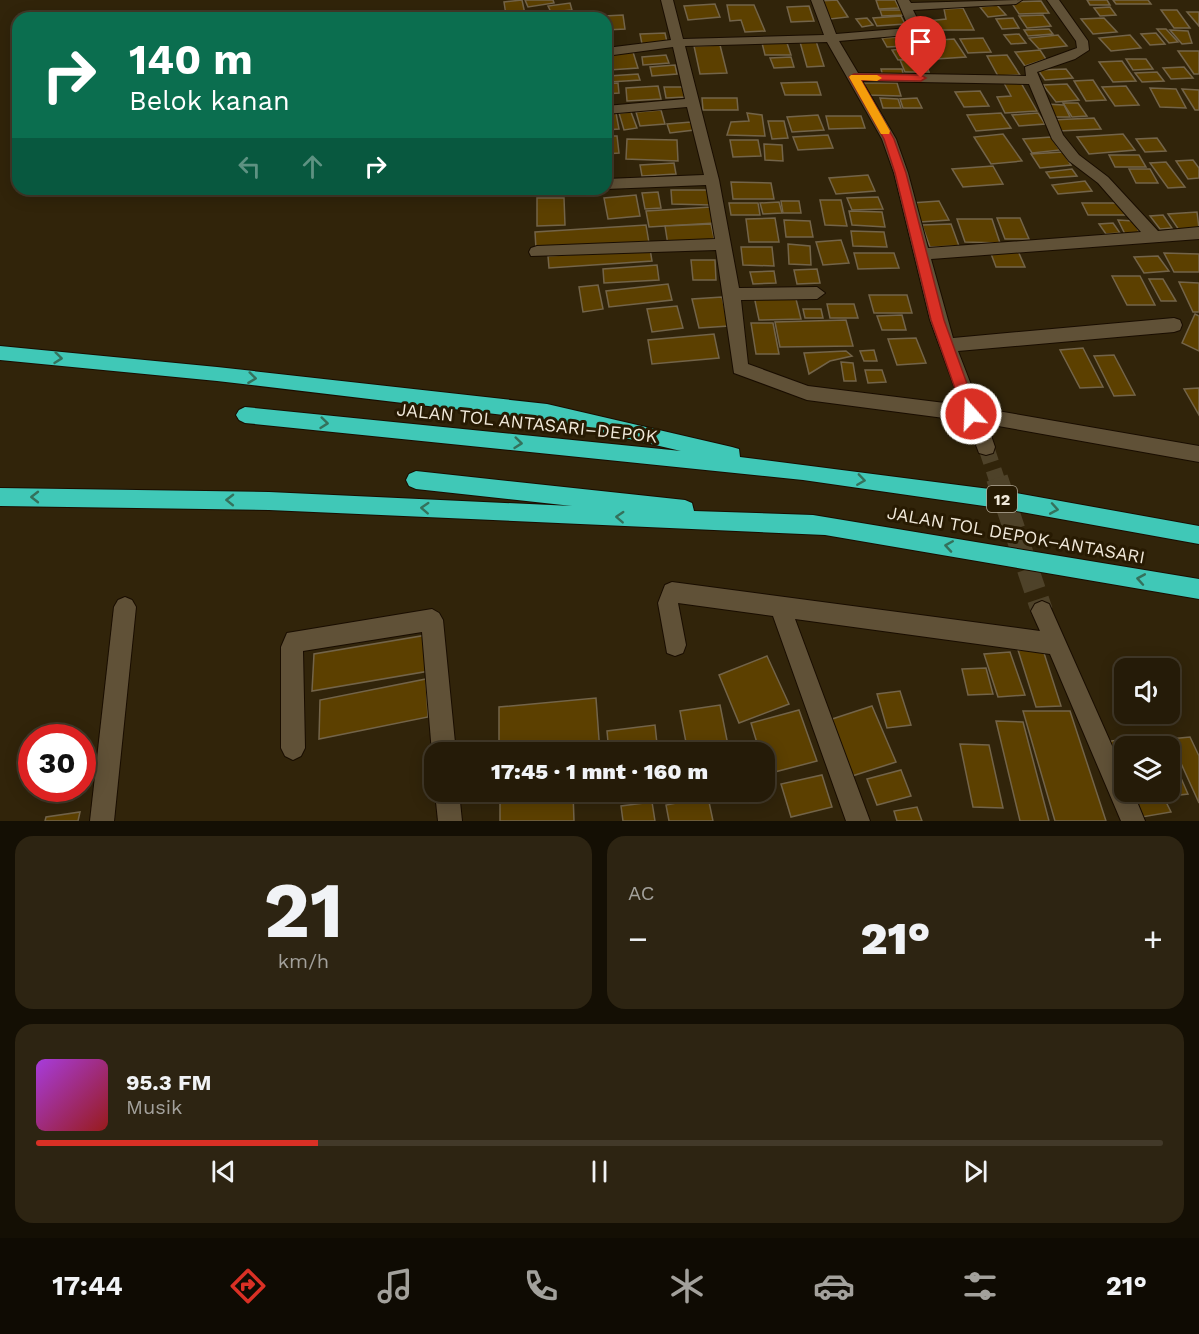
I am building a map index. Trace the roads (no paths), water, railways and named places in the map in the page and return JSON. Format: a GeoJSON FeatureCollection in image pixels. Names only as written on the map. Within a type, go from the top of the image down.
{"type":"FeatureCollection","features":[{"type":"Feature","properties":{"kind":"highway"},"geometry":{"type":"LineString","coordinates":[[0,353],[217,374],[547,412],[803,472]]}},
{"type":"Feature","properties":{"kind":"highway","name":"JALAN TOL ANTASARI–DEPOK"},"geometry":{"type":"LineString","coordinates":[[245,415],[803,472]]}},
{"type":"Feature","properties":{"kind":"highway","name":"JALAN TOL DEPOK–ANTASARI"},"geometry":{"type":"LineString","coordinates":[[803,472],[1005,500],[1199,535]]}},
{"type":"Feature","properties":{"kind":"highway"},"geometry":{"type":"LineString","coordinates":[[416,480],[615,500],[825,526]]}},
{"type":"Feature","properties":{"kind":"highway"},"geometry":{"type":"LineString","coordinates":[[0,497],[269,501],[825,526]]}},
{"type":"Feature","properties":{"kind":"highway","name":"JALAN TOL DEPOK–ANTASARI"},"geometry":{"type":"LineString","coordinates":[[825,526],[1199,589]]}},
{"type":"Feature","properties":{"kind":"street"},"geometry":{"type":"LineString","coordinates":[[668,0],[712,180],[732,294],[741,368],[807,393],[971,414],[1199,454]]}},
{"type":"Feature","properties":{"kind":"street"},"geometry":{"type":"LineString","coordinates":[[817,0],[831,38],[889,139],[946,345],[971,414],[986,447]]}},
{"type":"Feature","properties":{"kind":"street"},"geometry":{"type":"LineString","coordinates":[[612,51],[678,42],[831,38],[914,31],[915,26],[904,3],[1016,0]]}},
{"type":"Feature","properties":{"kind":"street"},"geometry":{"type":"LineString","coordinates":[[1053,0],[1082,41],[1083,50],[1070,58],[1045,62],[1030,70],[1057,136],[1074,158],[1103,180],[1153,235]]}},
{"type":"Feature","properties":{"kind":"street"},"geometry":{"type":"LineString","coordinates":[[854,77],[1034,80]]}},
{"type":"Feature","properties":{"kind":"street"},"geometry":{"type":"LineString","coordinates":[[612,109],[693,102]]}},
{"type":"Feature","properties":{"kind":"street"},"geometry":{"type":"LineString","coordinates":[[612,184],[712,180]]}},
{"type":"Feature","properties":{"kind":"street"},"geometry":{"type":"LineString","coordinates":[[922,254],[1199,233]]}},
{"type":"Feature","properties":{"kind":"street"},"geometry":{"type":"LineString","coordinates":[[537,252],[722,244]]}},
{"type":"Feature","properties":{"kind":"street"},"geometry":{"type":"LineString","coordinates":[[732,294],[818,293]]}},
{"type":"Feature","properties":{"kind":"street"},"geometry":{"type":"LineString","coordinates":[[946,345],[1174,325]]}},
{"type":"Feature","properties":{"kind":"street"},"geometry":{"type":"LineString","coordinates":[[675,645],[668,603],[672,592],[1054,644]]}},
{"type":"Feature","properties":{"kind":"street"},"geometry":{"type":"LineString","coordinates":[[102,821],[125,607]]}},
{"type":"Feature","properties":{"kind":"street"},"geometry":{"type":"LineString","coordinates":[[780,607],[858,821]]}},
{"type":"Feature","properties":{"kind":"street"},"geometry":{"type":"LineString","coordinates":[[1042,611],[1054,644],[1133,821]]}},
{"type":"Feature","properties":{"kind":"street"},"geometry":{"type":"LineString","coordinates":[[293,748],[292,647],[295,641],[432,620],[443,742]]}},
{"type":"Feature","properties":{"kind":"street"},"geometry":{"type":"LineString","coordinates":[[448,802],[450,821]]}},
{"type":"Feature","properties":{"kind":"tunnel"},"geometry":{"type":"LineString","coordinates":[[986,447],[997,480]]}},
{"type":"Feature","properties":{"kind":"tunnel"},"geometry":{"type":"LineString","coordinates":[[997,478],[1042,611]]}}]}
